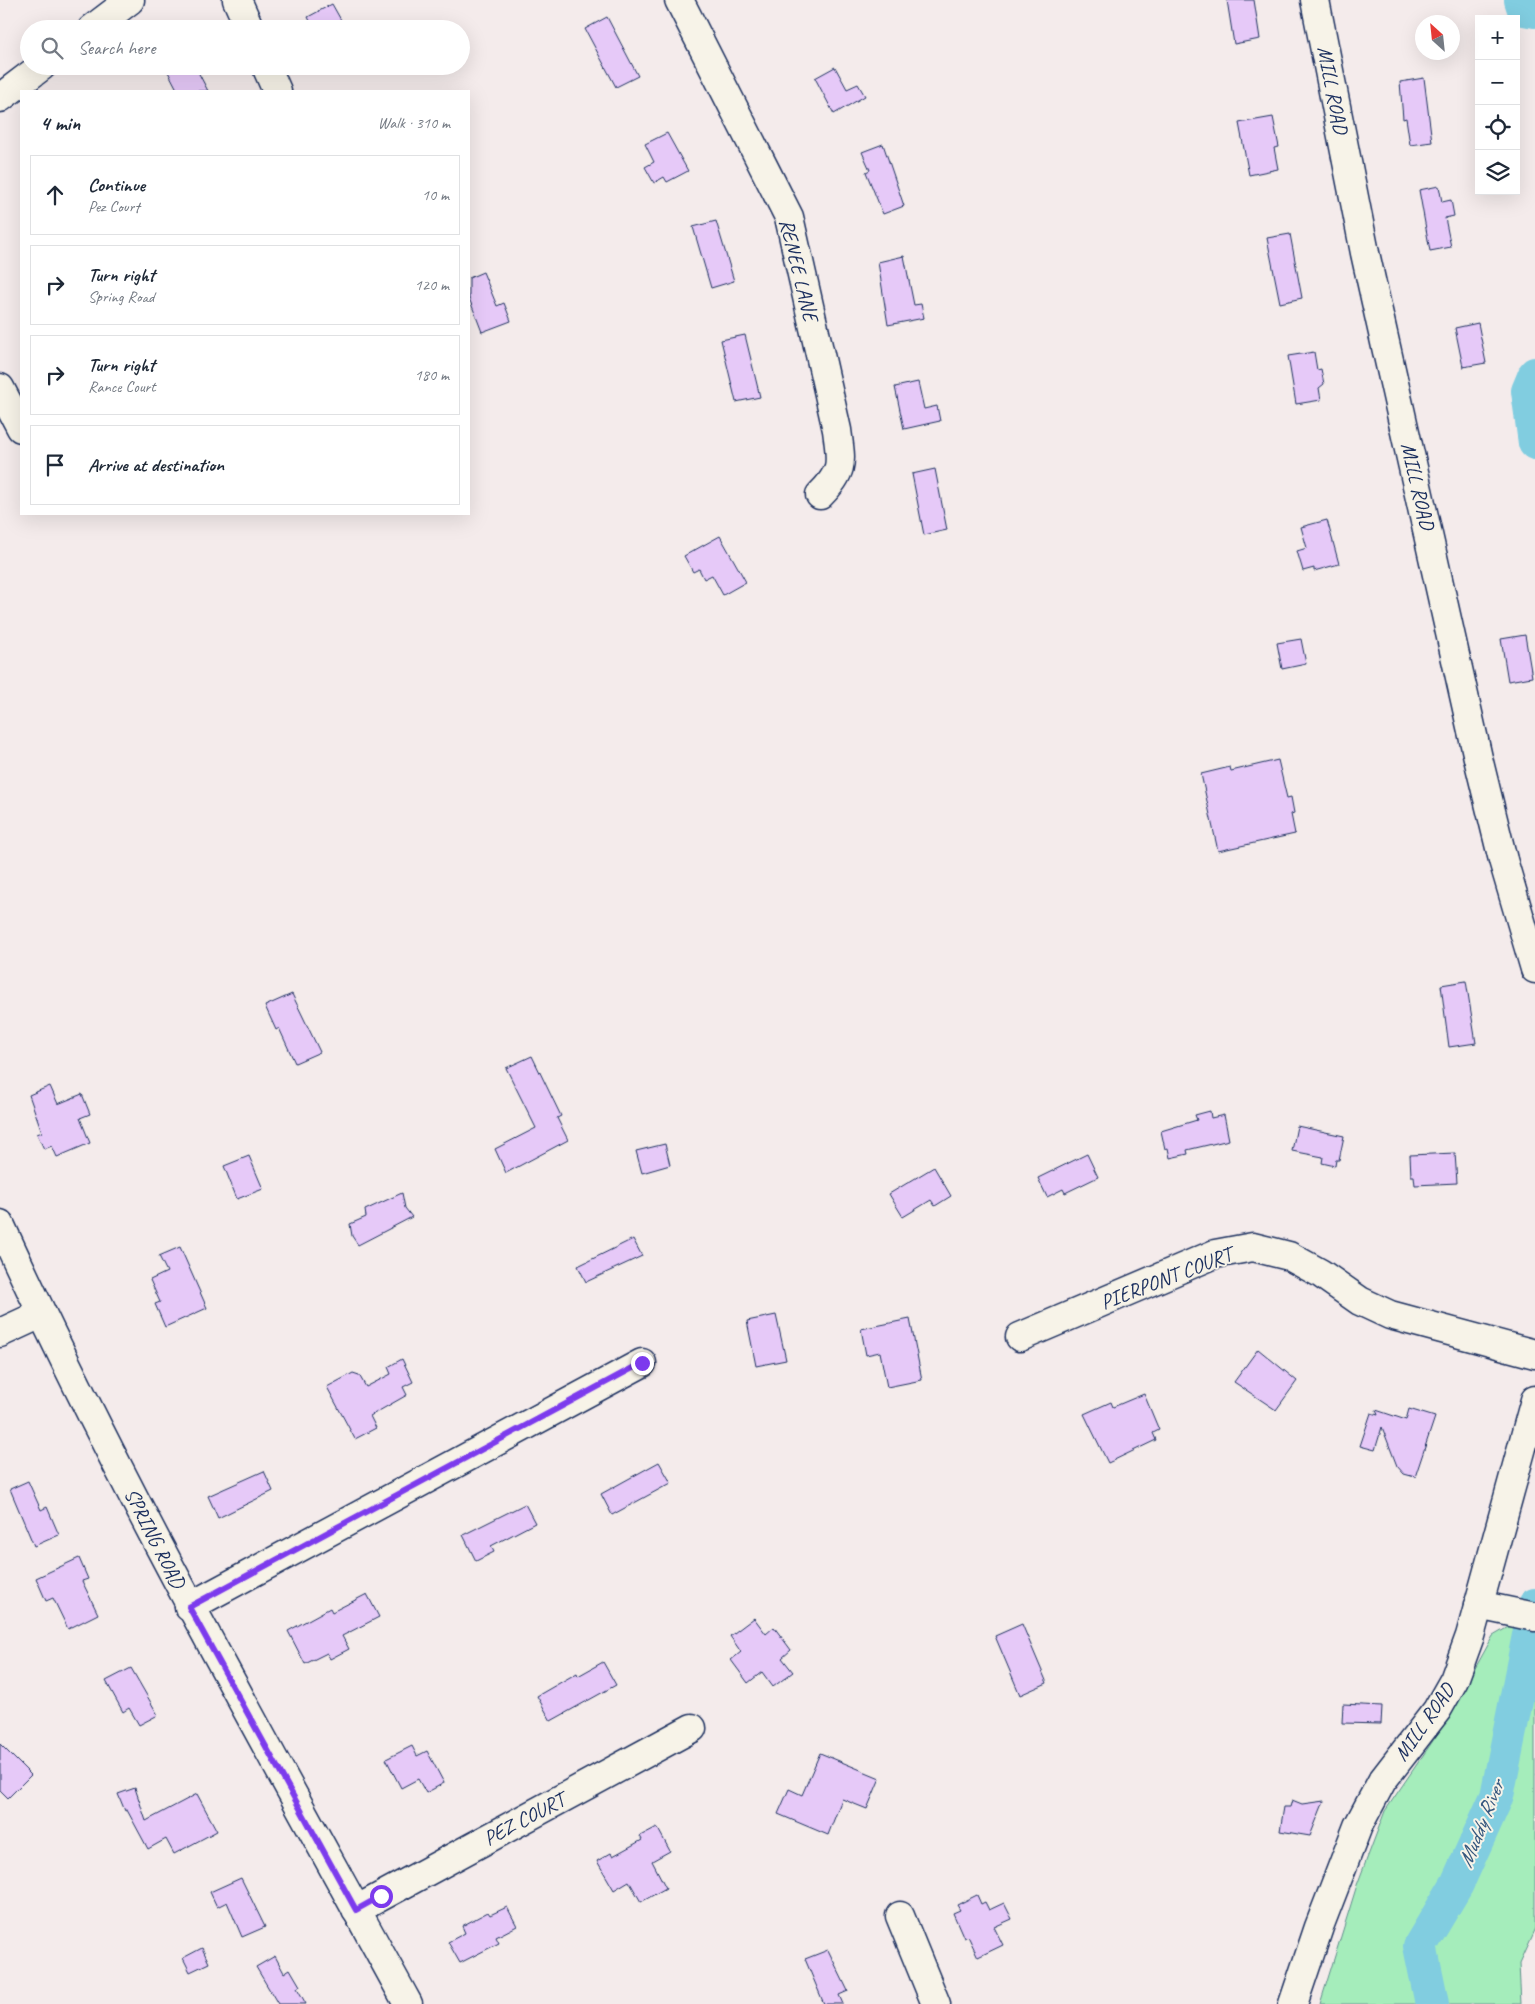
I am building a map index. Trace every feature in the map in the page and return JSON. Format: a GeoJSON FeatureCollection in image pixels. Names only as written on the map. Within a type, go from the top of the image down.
{"type":"FeatureCollection","features":[{"type":"Feature","properties":{"kind":"street"},"geometry":{"type":"LineString","coordinates":[[104,20],[130,0]]}},
{"type":"Feature","properties":{"kind":"street"},"geometry":{"type":"LineString","coordinates":[[237,0],[246,20]]}},
{"type":"Feature","properties":{"kind":"street","name":"RENEE LANE"},"geometry":{"type":"LineString","coordinates":[[679,0],[789,217],[838,438],[841,463],[835,480],[820,494]]}},
{"type":"Feature","properties":{"kind":"street","name":"MILL ROAD"},"geometry":{"type":"LineString","coordinates":[[1315,0],[1366,254],[1478,758],[1503,860],[1535,969]]}},
{"type":"Feature","properties":{"kind":"street"},"geometry":{"type":"LineString","coordinates":[[0,98],[30,75]]}},
{"type":"Feature","properties":{"kind":"street"},"geometry":{"type":"LineString","coordinates":[[270,75],[278,90]]}},
{"type":"Feature","properties":{"kind":"street"},"geometry":{"type":"LineString","coordinates":[[0,388],[20,426]]}},
{"type":"Feature","properties":{"kind":"street","name":"SPRING ROAD"},"geometry":{"type":"LineString","coordinates":[[0,1224],[41,1314],[189,1607],[408,2004]]}},
{"type":"Feature","properties":{"kind":"street","name":"PIERPONT COURT"},"geometry":{"type":"LineString","coordinates":[[1020,1337],[1215,1254],[1253,1248],[1289,1256],[1320,1273],[1360,1301],[1390,1315],[1535,1354]]}},
{"type":"Feature","properties":{"kind":"street"},"geometry":{"type":"LineString","coordinates":[[0,1333],[41,1314]]}},
{"type":"Feature","properties":{"kind":"street"},"geometry":{"type":"LineString","coordinates":[[189,1607],[642,1363]]}},
{"type":"Feature","properties":{"kind":"street","name":"MILL ROAD"},"geometry":{"type":"LineString","coordinates":[[1293,2004],[1324,1910],[1358,1826],[1382,1781],[1437,1710],[1454,1680],[1478,1605],[1535,1400]]}},
{"type":"Feature","properties":{"kind":"street"},"geometry":{"type":"LineString","coordinates":[[1478,1605],[1524,1615]]}},
{"type":"Feature","properties":{"kind":"street","name":"PEZ COURT"},"geometry":{"type":"LineString","coordinates":[[356,1910],[692,1728]]}},
{"type":"Feature","properties":{"kind":"street"},"geometry":{"type":"LineString","coordinates":[[900,1916],[936,2004]]}},
{"type":"Feature","properties":{"kind":"green space"},"geometry":{"type":"Polygon","coordinates":[[[1510,1626],[1535,1631],[1535,1929],[1519,1964],[1521,2004],[1320,2004],[1357,1885],[1385,1811],[1443,1726],[1493,1636],[1510,1626]]]}},
{"type":"Feature","properties":{"kind":"building"},"geometry":{"type":"Polygon","coordinates":[[[1227,0],[1254,0],[1260,39],[1234,44],[1227,0]]]}},
{"type":"Feature","properties":{"kind":"building"},"geometry":{"type":"Polygon","coordinates":[[[332,4],[341,20],[310,20],[308,17],[332,4]]]}},
{"type":"Feature","properties":{"kind":"building"},"geometry":{"type":"Polygon","coordinates":[[[607,17],[638,76],[616,87],[585,29],[607,17]]]}},
{"type":"Feature","properties":{"kind":"building"},"geometry":{"type":"Polygon","coordinates":[[[835,67],[847,89],[858,84],[865,96],[834,114],[815,78],[835,67]]]}},
{"type":"Feature","properties":{"kind":"building"},"geometry":{"type":"Polygon","coordinates":[[[170,75],[200,75],[207,90],[177,90],[170,75]]]}},
{"type":"Feature","properties":{"kind":"building"},"geometry":{"type":"Polygon","coordinates":[[[1424,78],[1432,142],[1410,145],[1406,118],[1403,119],[1400,82],[1424,78]]]}},
{"type":"Feature","properties":{"kind":"building"},"geometry":{"type":"Polygon","coordinates":[[[1273,117],[1279,147],[1274,148],[1278,169],[1249,175],[1239,123],[1273,117]]]}},
{"type":"Feature","properties":{"kind":"building"},"geometry":{"type":"Polygon","coordinates":[[[667,133],[688,171],[667,182],[664,177],[654,183],[645,167],[654,162],[645,144],[667,133]]]}},
{"type":"Feature","properties":{"kind":"building"},"geometry":{"type":"Polygon","coordinates":[[[883,144],[904,206],[883,214],[866,172],[870,170],[862,152],[883,144]]]}},
{"type":"Feature","properties":{"kind":"building"},"geometry":{"type":"Polygon","coordinates":[[[1439,186],[1442,202],[1451,200],[1454,216],[1445,218],[1451,247],[1430,251],[1419,190],[1439,186]]]}},
{"type":"Feature","properties":{"kind":"building"},"geometry":{"type":"Polygon","coordinates":[[[716,221],[734,281],[711,288],[693,227],[716,221]]]}},
{"type":"Feature","properties":{"kind":"building"},"geometry":{"type":"Polygon","coordinates":[[[1290,234],[1302,298],[1280,303],[1267,238],[1290,234]]]}},
{"type":"Feature","properties":{"kind":"building"},"geometry":{"type":"Polygon","coordinates":[[[904,256],[914,305],[921,304],[924,318],[888,325],[878,262],[904,256]]]}},
{"type":"Feature","properties":{"kind":"building"},"geometry":{"type":"Polygon","coordinates":[[[483,272],[497,306],[504,303],[511,321],[482,332],[470,301],[470,278],[483,272]]]}},
{"type":"Feature","properties":{"kind":"building"},"geometry":{"type":"Polygon","coordinates":[[[1478,323],[1486,363],[1463,367],[1455,328],[1478,323]]]}},
{"type":"Feature","properties":{"kind":"building"},"geometry":{"type":"Polygon","coordinates":[[[745,335],[760,397],[736,402],[721,340],[745,335]]]}},
{"type":"Feature","properties":{"kind":"building"},"geometry":{"type":"Polygon","coordinates":[[[1314,352],[1317,370],[1321,369],[1324,384],[1319,388],[1321,400],[1296,404],[1288,356],[1314,352]]]}},
{"type":"Feature","properties":{"kind":"building"},"geometry":{"type":"Polygon","coordinates":[[[918,382],[924,409],[937,406],[940,421],[904,429],[895,387],[918,382]]]}},
{"type":"Feature","properties":{"kind":"building"},"geometry":{"type":"Polygon","coordinates":[[[935,469],[947,530],[924,535],[912,474],[935,469]]]}},
{"type":"Feature","properties":{"kind":"building"},"geometry":{"type":"Polygon","coordinates":[[[1327,520],[1339,564],[1314,571],[1314,568],[1303,571],[1297,551],[1307,548],[1301,527],[1327,520]]]}},
{"type":"Feature","properties":{"kind":"building"},"geometry":{"type":"Polygon","coordinates":[[[720,536],[746,582],[723,595],[712,575],[704,579],[699,569],[693,572],[684,556],[720,536]]]}},
{"type":"Feature","properties":{"kind":"building"},"geometry":{"type":"Polygon","coordinates":[[[1525,635],[1532,677],[1508,681],[1501,639],[1525,635]]]}},
{"type":"Feature","properties":{"kind":"building"},"geometry":{"type":"Polygon","coordinates":[[[1301,639],[1306,664],[1282,669],[1277,643],[1301,639]]]}},
{"type":"Feature","properties":{"kind":"building"},"geometry":{"type":"Polygon","coordinates":[[[1278,760],[1287,798],[1291,797],[1294,813],[1291,814],[1295,834],[1218,851],[1201,774],[1230,767],[1231,771],[1278,760]]]}},
{"type":"Feature","properties":{"kind":"building"},"geometry":{"type":"Polygon","coordinates":[[[1466,981],[1476,1043],[1449,1047],[1441,985],[1466,981]]]}},
{"type":"Feature","properties":{"kind":"building"},"geometry":{"type":"Polygon","coordinates":[[[292,994],[320,1052],[295,1063],[279,1028],[276,1030],[265,1006],[292,994]]]}},
{"type":"Feature","properties":{"kind":"building"},"geometry":{"type":"Polygon","coordinates":[[[532,1056],[561,1116],[557,1118],[568,1140],[506,1173],[495,1149],[536,1128],[506,1068],[532,1056]]]}},
{"type":"Feature","properties":{"kind":"building"},"geometry":{"type":"Polygon","coordinates":[[[50,1086],[58,1104],[82,1094],[90,1114],[80,1118],[90,1143],[57,1157],[52,1146],[44,1149],[37,1134],[42,1132],[29,1095],[50,1086]]]}},
{"type":"Feature","properties":{"kind":"building"},"geometry":{"type":"Polygon","coordinates":[[[1210,1111],[1211,1118],[1224,1115],[1229,1140],[1187,1150],[1188,1154],[1170,1158],[1168,1148],[1165,1149],[1161,1131],[1197,1120],[1195,1115],[1210,1111]]]}},
{"type":"Feature","properties":{"kind":"building"},"geometry":{"type":"Polygon","coordinates":[[[1297,1126],[1344,1136],[1339,1160],[1336,1160],[1335,1166],[1322,1163],[1323,1157],[1292,1151],[1297,1126]]]}},
{"type":"Feature","properties":{"kind":"building"},"geometry":{"type":"Polygon","coordinates":[[[665,1144],[670,1165],[642,1173],[636,1151],[665,1144]]]}},
{"type":"Feature","properties":{"kind":"building"},"geometry":{"type":"Polygon","coordinates":[[[1455,1153],[1457,1183],[1415,1185],[1414,1176],[1411,1176],[1410,1155],[1455,1153]]]}},
{"type":"Feature","properties":{"kind":"building"},"geometry":{"type":"Polygon","coordinates":[[[1087,1154],[1098,1177],[1065,1193],[1063,1189],[1047,1197],[1038,1178],[1087,1154]]]}},
{"type":"Feature","properties":{"kind":"building"},"geometry":{"type":"Polygon","coordinates":[[[249,1156],[263,1189],[237,1199],[224,1166],[249,1156]]]}},
{"type":"Feature","properties":{"kind":"building"},"geometry":{"type":"Polygon","coordinates":[[[934,1167],[951,1196],[935,1206],[931,1200],[903,1217],[889,1194],[934,1167]]]}},
{"type":"Feature","properties":{"kind":"building"},"geometry":{"type":"Polygon","coordinates":[[[402,1193],[405,1208],[412,1217],[358,1245],[352,1236],[350,1224],[366,1217],[365,1210],[402,1193]]]}},
{"type":"Feature","properties":{"kind":"building"},"geometry":{"type":"Polygon","coordinates":[[[633,1239],[642,1256],[586,1282],[578,1266],[633,1239]]]}},
{"type":"Feature","properties":{"kind":"building"},"geometry":{"type":"Polygon","coordinates":[[[180,1247],[207,1308],[165,1327],[155,1304],[160,1302],[150,1280],[167,1272],[159,1256],[180,1247]]]}},
{"type":"Feature","properties":{"kind":"building"},"geometry":{"type":"Polygon","coordinates":[[[776,1315],[786,1360],[756,1366],[747,1321],[776,1315]]]}},
{"type":"Feature","properties":{"kind":"building"},"geometry":{"type":"Polygon","coordinates":[[[910,1319],[922,1380],[887,1387],[880,1352],[866,1355],[861,1329],[910,1319]]]}},
{"type":"Feature","properties":{"kind":"building"},"geometry":{"type":"Polygon","coordinates":[[[1258,1349],[1297,1381],[1276,1410],[1234,1382],[1258,1349]]]}},
{"type":"Feature","properties":{"kind":"building"},"geometry":{"type":"Polygon","coordinates":[[[402,1359],[413,1382],[403,1387],[407,1395],[370,1416],[376,1428],[355,1439],[327,1387],[353,1373],[359,1375],[366,1387],[391,1374],[388,1367],[402,1359]]]}},
{"type":"Feature","properties":{"kind":"building"},"geometry":{"type":"Polygon","coordinates":[[[1144,1394],[1159,1430],[1153,1433],[1156,1440],[1108,1463],[1084,1414],[1111,1402],[1113,1407],[1144,1394]]]}},
{"type":"Feature","properties":{"kind":"building"},"geometry":{"type":"Polygon","coordinates":[[[1409,1409],[1435,1417],[1415,1477],[1404,1474],[1397,1466],[1382,1427],[1375,1450],[1360,1446],[1371,1413],[1378,1415],[1376,1410],[1406,1420],[1409,1409]]]}},
{"type":"Feature","properties":{"kind":"building"},"geometry":{"type":"Polygon","coordinates":[[[659,1462],[671,1483],[612,1515],[601,1494],[659,1462]]]}},
{"type":"Feature","properties":{"kind":"building"},"geometry":{"type":"Polygon","coordinates":[[[264,1471],[273,1491],[218,1518],[208,1496],[264,1471]]]}},
{"type":"Feature","properties":{"kind":"building"},"geometry":{"type":"Polygon","coordinates":[[[28,1481],[41,1510],[47,1507],[59,1535],[34,1546],[10,1489],[28,1481]]]}},
{"type":"Feature","properties":{"kind":"building"},"geometry":{"type":"Polygon","coordinates":[[[525,1504],[535,1523],[491,1546],[494,1552],[476,1561],[463,1535],[525,1504]]]}},
{"type":"Feature","properties":{"kind":"building"},"geometry":{"type":"Polygon","coordinates":[[[79,1558],[88,1579],[82,1581],[98,1614],[68,1629],[53,1598],[46,1601],[36,1578],[79,1558]]]}},
{"type":"Feature","properties":{"kind":"building"},"geometry":{"type":"Polygon","coordinates":[[[367,1594],[379,1617],[342,1636],[349,1649],[330,1659],[327,1653],[305,1664],[288,1631],[330,1608],[332,1612],[367,1594]]]}},
{"type":"Feature","properties":{"kind":"building"},"geometry":{"type":"Polygon","coordinates":[[[754,1618],[766,1634],[774,1627],[791,1650],[782,1658],[793,1672],[773,1687],[762,1672],[748,1683],[731,1660],[741,1652],[730,1636],[754,1618]]]}},
{"type":"Feature","properties":{"kind":"building"},"geometry":{"type":"Polygon","coordinates":[[[1022,1624],[1047,1683],[1020,1695],[995,1636],[1022,1624]]]}},
{"type":"Feature","properties":{"kind":"building"},"geometry":{"type":"Polygon","coordinates":[[[603,1662],[616,1685],[551,1721],[537,1696],[577,1673],[578,1676],[603,1662]]]}},
{"type":"Feature","properties":{"kind":"building"},"geometry":{"type":"Polygon","coordinates":[[[131,1668],[158,1715],[139,1725],[129,1708],[123,1712],[106,1681],[131,1668]]]}},
{"type":"Feature","properties":{"kind":"building"},"geometry":{"type":"Polygon","coordinates":[[[1343,1704],[1382,1706],[1381,1724],[1342,1723],[1343,1704]]]}},
{"type":"Feature","properties":{"kind":"building"},"geometry":{"type":"Polygon","coordinates":[[[0,1744],[31,1775],[8,1798],[0,1790],[0,1744]]]}},
{"type":"Feature","properties":{"kind":"building"},"geometry":{"type":"Polygon","coordinates":[[[412,1746],[417,1756],[427,1751],[444,1783],[426,1793],[418,1779],[401,1788],[386,1759],[412,1746]]]}},
{"type":"Feature","properties":{"kind":"building"},"geometry":{"type":"Polygon","coordinates":[[[820,1753],[880,1778],[867,1809],[842,1799],[828,1835],[778,1814],[789,1789],[802,1795],[820,1753]]]}},
{"type":"Feature","properties":{"kind":"building"},"geometry":{"type":"Polygon","coordinates":[[[135,1788],[146,1821],[197,1794],[217,1831],[174,1854],[166,1839],[148,1849],[127,1810],[125,1811],[118,1794],[135,1788]]]}},
{"type":"Feature","properties":{"kind":"building"},"geometry":{"type":"Polygon","coordinates":[[[1292,1800],[1302,1804],[1324,1801],[1310,1836],[1280,1831],[1284,1807],[1290,1807],[1292,1800]]]}},
{"type":"Feature","properties":{"kind":"building"},"geometry":{"type":"Polygon","coordinates":[[[657,1827],[670,1851],[652,1861],[666,1888],[641,1902],[629,1881],[614,1890],[597,1861],[611,1853],[613,1856],[642,1840],[640,1836],[657,1827]]]}},
{"type":"Feature","properties":{"kind":"building"},"geometry":{"type":"Polygon","coordinates":[[[241,1878],[265,1927],[242,1937],[227,1902],[217,1907],[210,1892],[241,1878]]]}},
{"type":"Feature","properties":{"kind":"building"},"geometry":{"type":"Polygon","coordinates":[[[977,1895],[981,1904],[985,1902],[989,1910],[1004,1903],[1012,1919],[994,1927],[1003,1945],[978,1957],[968,1936],[964,1938],[953,1913],[960,1910],[957,1905],[977,1895]]]}},
{"type":"Feature","properties":{"kind":"building"},"geometry":{"type":"Polygon","coordinates":[[[507,1907],[517,1926],[496,1937],[499,1943],[460,1963],[448,1942],[465,1933],[462,1926],[488,1912],[490,1915],[507,1907]]]}},
{"type":"Feature","properties":{"kind":"building"},"geometry":{"type":"Polygon","coordinates":[[[202,1948],[209,1963],[190,1972],[183,1958],[202,1948]]]}},
{"type":"Feature","properties":{"kind":"building"},"geometry":{"type":"Polygon","coordinates":[[[828,1950],[848,1991],[839,1995],[843,2004],[824,2004],[805,1959],[828,1950]]]}},
{"type":"Feature","properties":{"kind":"building"},"geometry":{"type":"Polygon","coordinates":[[[275,1956],[284,1973],[290,1969],[300,1986],[297,1988],[306,2004],[278,2004],[256,1967],[275,1956]]]}},
{"type":"Feature","properties":{"kind":"waterway","name":"Muddy River"},"geometry":{"type":"LineString","coordinates":[[1521,0],[1524,9],[1535,11]]}},
{"type":"Feature","properties":{"kind":"waterway","name":"Muddy River"},"geometry":{"type":"LineString","coordinates":[[1535,374],[1528,391],[1535,443]]}},
{"type":"Feature","properties":{"kind":"waterway","name":"Muddy River"},"geometry":{"type":"LineString","coordinates":[[1432,2004],[1420,1946],[1457,1884],[1497,1796],[1535,1605]]}},
{"type":"Feature","properties":{"kind":"route"},"geometry":{"type":"LineString","coordinates":[[381,1896],[356,1910],[189,1607],[642,1363]]}}]}
